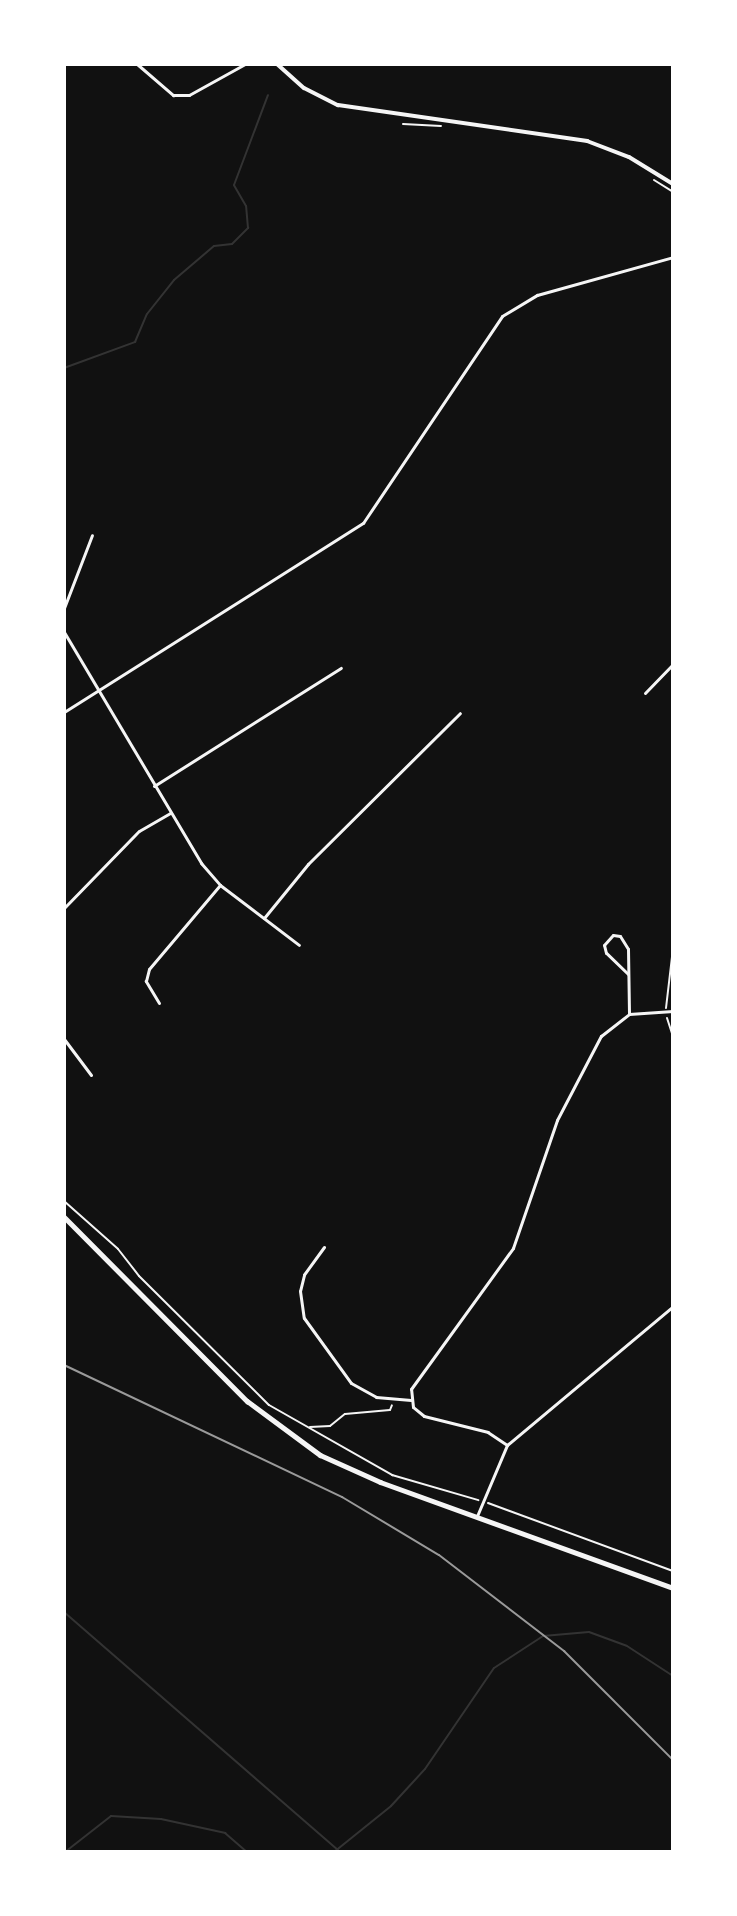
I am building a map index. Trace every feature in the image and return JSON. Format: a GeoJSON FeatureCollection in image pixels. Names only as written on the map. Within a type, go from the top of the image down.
{"type":"FeatureCollection","features":[{"type":"Feature","properties":{"kind":"highway"},"geometry":{"type":"LineString","coordinates":[[64,1217],[231,1386],[281,1429],[360,1474],[673,1588]]}},
{"type":"Feature","properties":{"kind":"street"},"geometry":{"type":"LineString","coordinates":[[137,64],[173,95],[189,95],[245,64]]}},
{"type":"Feature","properties":{"kind":"street"},"geometry":{"type":"LineString","coordinates":[[277,64],[304,88],[338,105],[587,141],[629,157],[673,184]]}},
{"type":"Feature","properties":{"kind":"street"},"geometry":{"type":"LineString","coordinates":[[64,712],[363,523],[502,316],[537,295],[673,257]]}},
{"type":"Feature","properties":{"kind":"street"},"geometry":{"type":"LineString","coordinates":[[64,608],[92,535]]}},
{"type":"Feature","properties":{"kind":"street"},"geometry":{"type":"LineString","coordinates":[[64,632],[96,692],[170,813],[220,885],[299,945]]}},
{"type":"Feature","properties":{"kind":"street"},"geometry":{"type":"LineString","coordinates":[[645,693],[673,664]]}},
{"type":"Feature","properties":{"kind":"street"},"geometry":{"type":"LineString","coordinates":[[154,786],[341,668]]}},
{"type":"Feature","properties":{"kind":"street"},"geometry":{"type":"LineString","coordinates":[[264,918],[308,864],[460,713]]}},
{"type":"Feature","properties":{"kind":"street"},"geometry":{"type":"LineString","coordinates":[[64,908],[139,831],[170,813]]}},
{"type":"Feature","properties":{"kind":"street"},"geometry":{"type":"LineString","coordinates":[[159,1003],[146,981],[149,969],[220,885]]}},
{"type":"Feature","properties":{"kind":"street"},"geometry":{"type":"LineString","coordinates":[[628,974],[606,953],[604,945],[613,935],[620,936],[628,949],[629,1014]]}},
{"type":"Feature","properties":{"kind":"street"},"geometry":{"type":"LineString","coordinates":[[411,1400],[414,1383],[521,1234],[557,1120],[592,1050],[607,1028],[629,1014],[673,1011]]}},
{"type":"Feature","properties":{"kind":"street"},"geometry":{"type":"LineString","coordinates":[[64,1039],[91,1075]]}},
{"type":"Feature","properties":{"kind":"street"},"geometry":{"type":"LineString","coordinates":[[324,1247],[304,1275],[300,1291],[304,1318],[351,1383],[376,1397],[411,1400],[424,1416],[488,1432],[507,1445]]}},
{"type":"Feature","properties":{"kind":"street"},"geometry":{"type":"LineString","coordinates":[[477,1516],[507,1445],[673,1306]]}},
{"type":"Feature","properties":{"kind":"path"},"geometry":{"type":"LineString","coordinates":[[403,124],[451,127]]}},
{"type":"Feature","properties":{"kind":"path"},"geometry":{"type":"LineString","coordinates":[[652,179],[673,192]]}},
{"type":"Feature","properties":{"kind":"path"},"geometry":{"type":"LineString","coordinates":[[666,1005],[673,948]]}},
{"type":"Feature","properties":{"kind":"path"},"geometry":{"type":"LineString","coordinates":[[666,1017],[672,1033],[673,1240]]}},
{"type":"Feature","properties":{"kind":"path"},"geometry":{"type":"LineString","coordinates":[[64,1201],[127,1258],[139,1276],[269,1405],[392,1475],[474,1498]]}},
{"type":"Feature","properties":{"kind":"path"},"geometry":{"type":"LineString","coordinates":[[309,1427],[330,1426],[348,1413],[390,1410],[393,1403]]}},
{"type":"Feature","properties":{"kind":"path"},"geometry":{"type":"LineString","coordinates":[[490,1503],[673,1571]]}},
{"type":"Feature","properties":{"kind":"waterway"},"geometry":{"type":"LineString","coordinates":[[64,368],[135,342],[147,314],[174,280],[214,246],[232,244],[248,228],[246,206],[234,185],[268,95]]}},
{"type":"Feature","properties":{"kind":"waterway"},"geometry":{"type":"LineString","coordinates":[[64,1612],[340,1852]]}},
{"type":"Feature","properties":{"kind":"waterway"},"geometry":{"type":"LineString","coordinates":[[334,1852],[391,1806],[425,1769],[494,1668],[543,1636],[589,1632],[627,1646],[673,1676]]}},
{"type":"Feature","properties":{"kind":"waterway"},"geometry":{"type":"LineString","coordinates":[[65,1852],[111,1816],[161,1819],[225,1833],[247,1852]]}},
{"type":"Feature","properties":{"kind":"railway"},"geometry":{"type":"LineString","coordinates":[[64,1365],[342,1497],[439,1555],[564,1651],[673,1760]]}}]}
